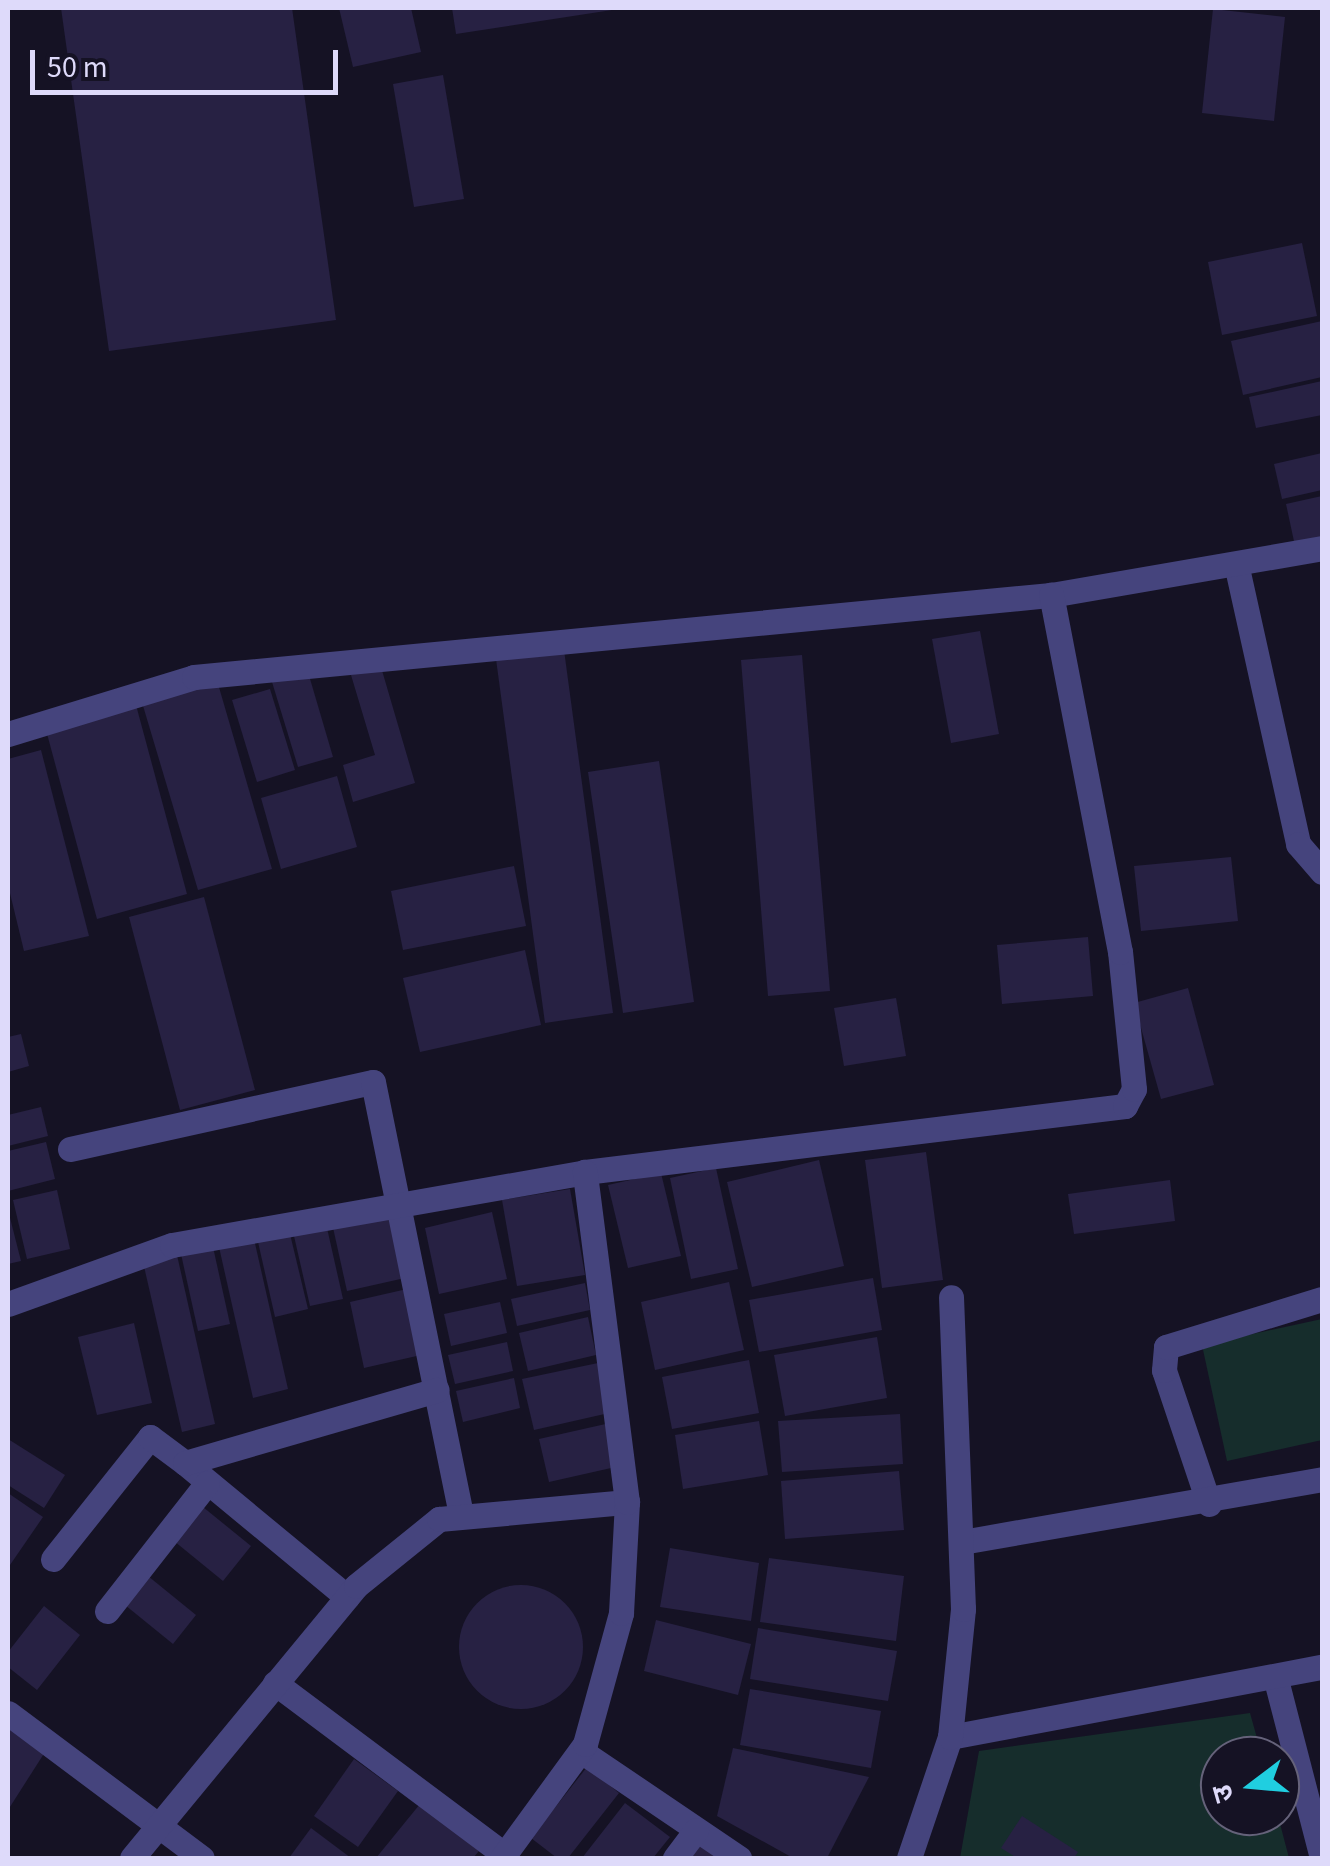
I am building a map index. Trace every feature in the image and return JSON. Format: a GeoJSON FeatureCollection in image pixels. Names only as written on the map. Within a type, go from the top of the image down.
{"type":"FeatureCollection","features":[{"type":"Feature","properties":{"kind":"street"},"geometry":{"type":"LineString","coordinates":[[8,734],[194,676],[1051,595],[1236,568],[1322,548]]}},
{"type":"Feature","properties":{"kind":"street"},"geometry":{"type":"LineString","coordinates":[[1236,568],[1298,844],[1322,872]]}},
{"type":"Feature","properties":{"kind":"street"},"geometry":{"type":"LineString","coordinates":[[8,1304],[172,1245],[402,1204],[585,1172],[970,1132],[1116,1110],[1131,1099],[1120,952],[1051,595]]}},
{"type":"Feature","properties":{"kind":"street"},"geometry":{"type":"LineString","coordinates":[[70,1149],[373,1082],[402,1204],[460,1516]]}},
{"type":"Feature","properties":{"kind":"street"},"geometry":{"type":"LineString","coordinates":[[275,1683],[504,1856],[581,1751],[606,1691],[621,1613],[627,1502],[585,1172]]}},
{"type":"Feature","properties":{"kind":"street"},"geometry":{"type":"LineString","coordinates":[[909,1858],[950,1737],[962,1542],[951,1297]]}},
{"type":"Feature","properties":{"kind":"street"},"geometry":{"type":"LineString","coordinates":[[1210,1504],[1164,1370],[1166,1347],[1322,1299]]}},
{"type":"Feature","properties":{"kind":"street"},"geometry":{"type":"LineString","coordinates":[[185,1464],[437,1390]]}},
{"type":"Feature","properties":{"kind":"street"},"geometry":{"type":"LineString","coordinates":[[53,1559],[150,1437],[347,1597]]}},
{"type":"Feature","properties":{"kind":"street"},"geometry":{"type":"LineString","coordinates":[[962,1542],[1210,1504],[1322,1479]]}},
{"type":"Feature","properties":{"kind":"street"},"geometry":{"type":"LineString","coordinates":[[107,1611],[207,1484]]}},
{"type":"Feature","properties":{"kind":"street"},"geometry":{"type":"LineString","coordinates":[[132,1858],[347,1597],[438,1519],[627,1502]]}},
{"type":"Feature","properties":{"kind":"street"},"geometry":{"type":"LineString","coordinates":[[950,1737],[1322,1668]]}},
{"type":"Feature","properties":{"kind":"street"},"geometry":{"type":"LineString","coordinates":[[1275,1676],[1322,1858]]}},
{"type":"Feature","properties":{"kind":"street"},"geometry":{"type":"LineString","coordinates":[[8,1713],[202,1858]]}},
{"type":"Feature","properties":{"kind":"street"},"geometry":{"type":"LineString","coordinates":[[581,1751],[738,1858]]}},
{"type":"Feature","properties":{"kind":"street"},"geometry":{"type":"LineString","coordinates":[[675,1858],[696,1830]]}},
{"type":"Feature","properties":{"kind":"green space"},"geometry":{"type":"Polygon","coordinates":[[[1322,1319],[1322,1440],[1227,1461],[1202,1345],[1322,1319]]]}},
{"type":"Feature","properties":{"kind":"green space"},"geometry":{"type":"Polygon","coordinates":[[[1250,1713],[1256,1736],[1200,1736],[1200,1836],[1283,1836],[1289,1858],[960,1858],[979,1751],[1250,1713]]]}},
{"type":"Feature","properties":{"kind":"building"},"geometry":{"type":"Polygon","coordinates":[[[61,8],[292,8],[336,320],[109,351],[61,8]]]}},
{"type":"Feature","properties":{"kind":"building"},"geometry":{"type":"Polygon","coordinates":[[[339,8],[411,8],[421,52],[353,67],[339,8]]]}},
{"type":"Feature","properties":{"kind":"building"},"geometry":{"type":"Polygon","coordinates":[[[452,8],[612,8],[612,10],[456,34],[452,8]]]}},
{"type":"Feature","properties":{"kind":"building"},"geometry":{"type":"Polygon","coordinates":[[[1213,9],[1285,17],[1274,121],[1202,113],[1213,9]]]}},
{"type":"Feature","properties":{"kind":"building"},"geometry":{"type":"Polygon","coordinates":[[[443,75],[464,199],[414,207],[393,84],[443,75]]]}},
{"type":"Feature","properties":{"kind":"building"},"geometry":{"type":"Polygon","coordinates":[[[1302,243],[1317,316],[1222,335],[1208,262],[1302,243]]]}},
{"type":"Feature","properties":{"kind":"building"},"geometry":{"type":"Polygon","coordinates":[[[1322,321],[1322,377],[1243,395],[1231,341],[1322,321]]]}},
{"type":"Feature","properties":{"kind":"building"},"geometry":{"type":"Polygon","coordinates":[[[1322,381],[1322,415],[1256,428],[1249,397],[1322,381]]]}},
{"type":"Feature","properties":{"kind":"building"},"geometry":{"type":"Polygon","coordinates":[[[1322,453],[1322,490],[1282,499],[1274,464],[1322,453]]]}},
{"type":"Feature","properties":{"kind":"building"},"geometry":{"type":"Polygon","coordinates":[[[1322,496],[1322,540],[1295,546],[1286,504],[1322,496]]]}},
{"type":"Feature","properties":{"kind":"building"},"geometry":{"type":"Polygon","coordinates":[[[980,631],[999,734],[951,743],[932,639],[980,631]]]}},
{"type":"Feature","properties":{"kind":"building"},"geometry":{"type":"Polygon","coordinates":[[[564,650],[613,1013],[545,1023],[496,659],[564,650]]]}},
{"type":"Feature","properties":{"kind":"building"},"geometry":{"type":"Polygon","coordinates":[[[802,655],[830,991],[768,996],[741,660],[802,655]]]}},
{"type":"Feature","properties":{"kind":"building"},"geometry":{"type":"Polygon","coordinates":[[[381,667],[415,783],[353,802],[343,765],[375,755],[351,675],[381,667]]]}},
{"type":"Feature","properties":{"kind":"building"},"geometry":{"type":"Polygon","coordinates":[[[308,672],[333,757],[298,767],[272,682],[308,672]]]}},
{"type":"Feature","properties":{"kind":"building"},"geometry":{"type":"Polygon","coordinates":[[[216,677],[272,869],[198,890],[141,699],[216,677]]]}},
{"type":"Feature","properties":{"kind":"building"},"geometry":{"type":"Polygon","coordinates":[[[270,689],[295,770],[257,782],[232,700],[270,689]]]}},
{"type":"Feature","properties":{"kind":"building"},"geometry":{"type":"Polygon","coordinates":[[[136,705],[187,894],[97,919],[46,730],[136,705]]]}},
{"type":"Feature","properties":{"kind":"building"},"geometry":{"type":"Polygon","coordinates":[[[41,750],[89,936],[24,951],[8,885],[8,759],[41,750]]]}},
{"type":"Feature","properties":{"kind":"building"},"geometry":{"type":"Polygon","coordinates":[[[659,761],[694,1002],[623,1013],[588,772],[659,761]]]}},
{"type":"Feature","properties":{"kind":"building"},"geometry":{"type":"Polygon","coordinates":[[[337,776],[357,847],[281,869],[261,798],[337,776]]]}},
{"type":"Feature","properties":{"kind":"building"},"geometry":{"type":"Polygon","coordinates":[[[1231,857],[1238,921],[1141,931],[1134,866],[1231,857]]]}},
{"type":"Feature","properties":{"kind":"building"},"geometry":{"type":"Polygon","coordinates":[[[514,866],[526,926],[403,950],[391,891],[514,866]]]}},
{"type":"Feature","properties":{"kind":"building"},"geometry":{"type":"Polygon","coordinates":[[[204,897],[255,1090],[180,1110],[129,917],[204,897]]]}},
{"type":"Feature","properties":{"kind":"building"},"geometry":{"type":"Polygon","coordinates":[[[1088,937],[1093,996],[1002,1004],[997,945],[1088,937]]]}},
{"type":"Feature","properties":{"kind":"building"},"geometry":{"type":"Polygon","coordinates":[[[525,950],[541,1025],[420,1052],[403,978],[525,950]]]}},
{"type":"Feature","properties":{"kind":"building"},"geometry":{"type":"Polygon","coordinates":[[[1188,988],[1214,1085],[1161,1099],[1134,1003],[1188,988]]]}},
{"type":"Feature","properties":{"kind":"building"},"geometry":{"type":"Polygon","coordinates":[[[896,998],[906,1056],[844,1066],[834,1008],[896,998]]]}},
{"type":"Feature","properties":{"kind":"building"},"geometry":{"type":"Polygon","coordinates":[[[21,1034],[29,1066],[8,1072],[8,1037],[21,1034]]]}},
{"type":"Feature","properties":{"kind":"building"},"geometry":{"type":"Polygon","coordinates":[[[41,1107],[48,1136],[8,1146],[8,1115],[41,1107]]]}},
{"type":"Feature","properties":{"kind":"building"},"geometry":{"type":"Polygon","coordinates":[[[46,1142],[55,1179],[8,1191],[8,1151],[46,1142]]]}},
{"type":"Feature","properties":{"kind":"building"},"geometry":{"type":"Polygon","coordinates":[[[926,1152],[943,1280],[882,1288],[865,1160],[926,1152]]]}},
{"type":"Feature","properties":{"kind":"building"},"geometry":{"type":"Polygon","coordinates":[[[819,1160],[844,1266],[752,1287],[727,1182],[819,1160]]]}},
{"type":"Feature","properties":{"kind":"building"},"geometry":{"type":"Polygon","coordinates":[[[716,1168],[738,1269],[691,1279],[670,1178],[716,1168]]]}},
{"type":"Feature","properties":{"kind":"building"},"geometry":{"type":"Polygon","coordinates":[[[661,1173],[681,1256],[628,1268],[608,1185],[661,1173]]]}},
{"type":"Feature","properties":{"kind":"building"},"geometry":{"type":"Polygon","coordinates":[[[1170,1180],[1175,1221],[1074,1234],[1068,1194],[1170,1180]]]}},
{"type":"Feature","properties":{"kind":"building"},"geometry":{"type":"Polygon","coordinates":[[[570,1189],[585,1275],[517,1286],[502,1200],[570,1189]]]}},
{"type":"Feature","properties":{"kind":"building"},"geometry":{"type":"Polygon","coordinates":[[[57,1190],[70,1249],[27,1259],[13,1200],[57,1190]]]}},
{"type":"Feature","properties":{"kind":"building"},"geometry":{"type":"Polygon","coordinates":[[[8,1210],[21,1261],[8,1264],[8,1210]]]}},
{"type":"Feature","properties":{"kind":"building"},"geometry":{"type":"Polygon","coordinates":[[[390,1210],[405,1278],[347,1291],[332,1223],[390,1210]]]}},
{"type":"Feature","properties":{"kind":"building"},"geometry":{"type":"Polygon","coordinates":[[[492,1212],[507,1279],[439,1294],[425,1228],[492,1212]]]}},
{"type":"Feature","properties":{"kind":"building"},"geometry":{"type":"Polygon","coordinates":[[[327,1228],[343,1299],[310,1306],[294,1236],[327,1228]]]}},
{"type":"Feature","properties":{"kind":"building"},"geometry":{"type":"Polygon","coordinates":[[[290,1234],[308,1309],[275,1317],[258,1242],[290,1234]]]}},
{"type":"Feature","properties":{"kind":"building"},"geometry":{"type":"Polygon","coordinates":[[[254,1239],[288,1389],[253,1398],[219,1247],[254,1239]]]}},
{"type":"Feature","properties":{"kind":"building"},"geometry":{"type":"Polygon","coordinates":[[[213,1247],[230,1324],[198,1331],[181,1254],[213,1247]]]}},
{"type":"Feature","properties":{"kind":"building"},"geometry":{"type":"Polygon","coordinates":[[[177,1255],[215,1424],[182,1432],[143,1262],[177,1255]]]}},
{"type":"Feature","properties":{"kind":"building"},"geometry":{"type":"Polygon","coordinates":[[[873,1278],[882,1330],[759,1352],[749,1300],[873,1278]]]}},
{"type":"Feature","properties":{"kind":"building"},"geometry":{"type":"Polygon","coordinates":[[[729,1282],[744,1350],[655,1370],[641,1302],[729,1282]]]}},
{"type":"Feature","properties":{"kind":"building"},"geometry":{"type":"Polygon","coordinates":[[[585,1283],[590,1310],[517,1326],[511,1299],[585,1283]]]}},
{"type":"Feature","properties":{"kind":"building"},"geometry":{"type":"Polygon","coordinates":[[[407,1289],[421,1355],[364,1368],[350,1302],[407,1289]]]}},
{"type":"Feature","properties":{"kind":"building"},"geometry":{"type":"Polygon","coordinates":[[[500,1302],[507,1333],[451,1346],[444,1314],[500,1302]]]}},
{"type":"Feature","properties":{"kind":"building"},"geometry":{"type":"Polygon","coordinates":[[[588,1317],[596,1355],[528,1371],[519,1333],[588,1317]]]}},
{"type":"Feature","properties":{"kind":"building"},"geometry":{"type":"Polygon","coordinates":[[[134,1323],[152,1403],[97,1415],[78,1337],[134,1323]]]}},
{"type":"Feature","properties":{"kind":"building"},"geometry":{"type":"Polygon","coordinates":[[[877,1337],[887,1398],[785,1416],[774,1355],[877,1337]]]}},
{"type":"Feature","properties":{"kind":"building"},"geometry":{"type":"Polygon","coordinates":[[[507,1342],[513,1371],[455,1384],[448,1355],[507,1342]]]}},
{"type":"Feature","properties":{"kind":"building"},"geometry":{"type":"Polygon","coordinates":[[[749,1360],[759,1413],[672,1429],[662,1377],[749,1360]]]}},
{"type":"Feature","properties":{"kind":"building"},"geometry":{"type":"Polygon","coordinates":[[[598,1363],[609,1413],[534,1430],[522,1379],[598,1363]]]}},
{"type":"Feature","properties":{"kind":"building"},"geometry":{"type":"Polygon","coordinates":[[[514,1378],[520,1408],[463,1422],[456,1391],[514,1378]]]}},
{"type":"Feature","properties":{"kind":"building"},"geometry":{"type":"Polygon","coordinates":[[[900,1414],[903,1464],[782,1472],[778,1421],[900,1414]]]}},
{"type":"Feature","properties":{"kind":"building"},"geometry":{"type":"Polygon","coordinates":[[[759,1421],[768,1475],[683,1489],[675,1435],[759,1421]]]}},
{"type":"Feature","properties":{"kind":"building"},"geometry":{"type":"Polygon","coordinates":[[[610,1423],[620,1466],[549,1482],[539,1439],[610,1423]]]}},
{"type":"Feature","properties":{"kind":"building"},"geometry":{"type":"Polygon","coordinates":[[[8,1439],[65,1475],[44,1508],[8,1485],[8,1439]]]}},
{"type":"Feature","properties":{"kind":"building"},"geometry":{"type":"Polygon","coordinates":[[[899,1471],[904,1530],[785,1539],[781,1481],[899,1471]]]}},
{"type":"Feature","properties":{"kind":"building"},"geometry":{"type":"Polygon","coordinates":[[[8,1493],[43,1517],[10,1565],[8,1563],[8,1493]]]}},
{"type":"Feature","properties":{"kind":"building"},"geometry":{"type":"Polygon","coordinates":[[[203,1507],[251,1546],[223,1581],[174,1541],[203,1507]]]}},
{"type":"Feature","properties":{"kind":"building"},"geometry":{"type":"Polygon","coordinates":[[[670,1548],[759,1563],[751,1621],[660,1607],[670,1548]]]}},
{"type":"Feature","properties":{"kind":"building"},"geometry":{"type":"Polygon","coordinates":[[[769,1558],[904,1576],[896,1641],[760,1622],[769,1558]]]}},
{"type":"Feature","properties":{"kind":"building"},"geometry":{"type":"Polygon","coordinates":[[[148,1576],[196,1615],[173,1644],[125,1605],[148,1576]]]}},
{"type":"Feature","properties":{"kind":"building"},"geometry":{"type":"Polygon","coordinates":[[[521,1585],[545,1590],[565,1603],[578,1623],[583,1647],[578,1671],[565,1691],[545,1704],[521,1709],[497,1704],[477,1691],[464,1671],[459,1647],[464,1623],[477,1603],[497,1590],[521,1585]]]}},
{"type":"Feature","properties":{"kind":"building"},"geometry":{"type":"Polygon","coordinates":[[[44,1606],[80,1635],[37,1690],[8,1667],[8,1652],[44,1606]]]}},
{"type":"Feature","properties":{"kind":"building"},"geometry":{"type":"Polygon","coordinates":[[[656,1620],[751,1644],[738,1695],[644,1671],[656,1620]]]}},
{"type":"Feature","properties":{"kind":"building"},"geometry":{"type":"Polygon","coordinates":[[[758,1628],[897,1651],[888,1701],[750,1679],[758,1628]]]}},
{"type":"Feature","properties":{"kind":"building"},"geometry":{"type":"Polygon","coordinates":[[[750,1689],[881,1711],[871,1768],[740,1745],[750,1689]]]}},
{"type":"Feature","properties":{"kind":"building"},"geometry":{"type":"Polygon","coordinates":[[[8,1727],[45,1752],[8,1810],[8,1727]]]}},
{"type":"Feature","properties":{"kind":"building"},"geometry":{"type":"Polygon","coordinates":[[[733,1748],[869,1777],[827,1858],[793,1858],[717,1816],[733,1748]]]}},
{"type":"Feature","properties":{"kind":"building"},"geometry":{"type":"Polygon","coordinates":[[[354,1759],[398,1791],[358,1847],[314,1816],[354,1759]]]}},
{"type":"Feature","properties":{"kind":"building"},"geometry":{"type":"Polygon","coordinates":[[[587,1767],[619,1793],[568,1858],[557,1858],[531,1838],[587,1767]]]}},
{"type":"Feature","properties":{"kind":"building"},"geometry":{"type":"Polygon","coordinates":[[[625,1803],[670,1837],[653,1858],[582,1858],[625,1803]]]}},
{"type":"Feature","properties":{"kind":"building"},"geometry":{"type":"Polygon","coordinates":[[[420,1804],[479,1851],[473,1858],[376,1858],[420,1804]]]}},
{"type":"Feature","properties":{"kind":"building"},"geometry":{"type":"Polygon","coordinates":[[[1022,1816],[1078,1852],[1074,1858],[1017,1858],[1001,1848],[1022,1816]]]}},
{"type":"Feature","properties":{"kind":"building"},"geometry":{"type":"Polygon","coordinates":[[[311,1828],[351,1858],[289,1858],[311,1828]]]}},
{"type":"Feature","properties":{"kind":"building"},"geometry":{"type":"Polygon","coordinates":[[[701,1842],[726,1858],[691,1858],[701,1842]]]}}]}
